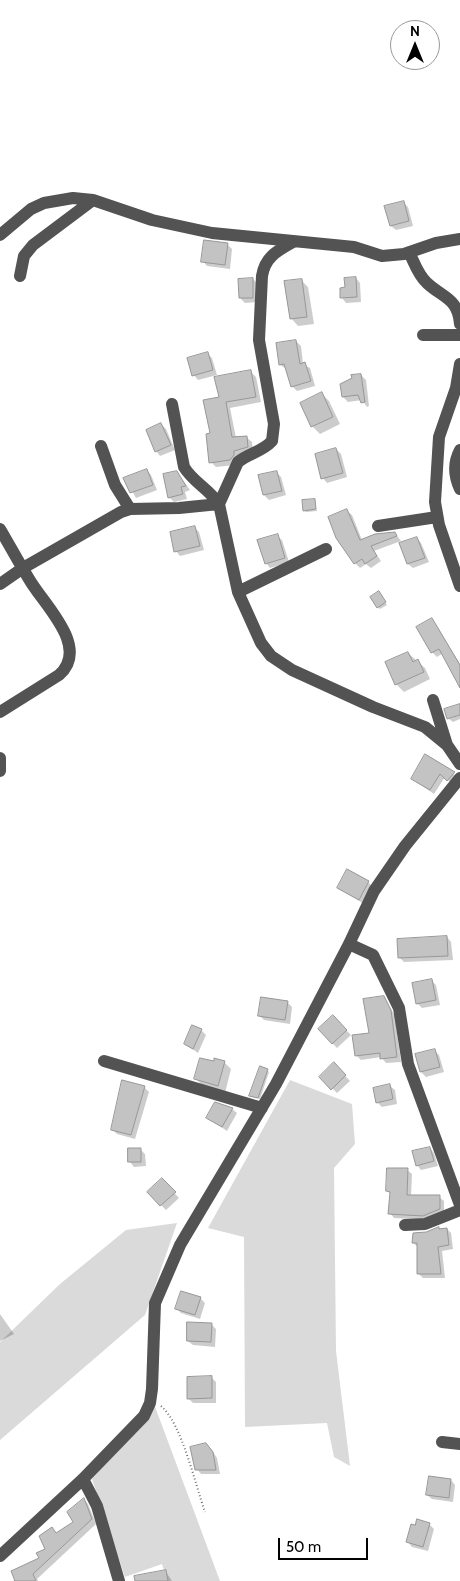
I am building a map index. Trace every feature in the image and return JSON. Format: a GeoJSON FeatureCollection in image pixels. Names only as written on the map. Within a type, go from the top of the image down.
{"type":"FeatureCollection","features":[{"type":"Feature","properties":{"kind":"street"},"geometry":{"type":"LineString","coordinates":[[0,235],[20,217],[44,203],[72,198],[93,200],[127,213],[194,229],[293,242],[354,247],[382,256],[392,256],[436,243],[460,239]]}},
{"type":"Feature","properties":{"kind":"street"},"geometry":{"type":"LineString","coordinates":[[20,276],[24,256],[33,245],[93,200]]}},
{"type":"Feature","properties":{"kind":"street"},"geometry":{"type":"LineString","coordinates":[[219,504],[238,462],[243,457],[260,451],[272,441],[274,424],[259,340],[262,276],[269,257],[293,242]]}},
{"type":"Feature","properties":{"kind":"street"},"geometry":{"type":"LineString","coordinates":[[410,252],[420,276],[427,284],[455,304],[460,324]]}},
{"type":"Feature","properties":{"kind":"street"},"geometry":{"type":"LineString","coordinates":[[423,335],[460,335]]}},
{"type":"Feature","properties":{"kind":"street"},"geometry":{"type":"LineString","coordinates":[[460,364],[456,388],[439,437],[435,502],[437,517],[460,586]]}},
{"type":"Feature","properties":{"kind":"street"},"geometry":{"type":"LineString","coordinates":[[172,404],[184,467],[188,474],[212,493],[219,504],[238,592],[261,643],[281,664],[373,707],[414,721],[436,734],[447,744],[460,764]]}},
{"type":"Feature","properties":{"kind":"street"},"geometry":{"type":"LineString","coordinates":[[102,446],[115,485],[130,509]]}},
{"type":"Feature","properties":{"kind":"street"},"geometry":{"type":"LineString","coordinates":[[460,450],[455,469],[456,480],[460,489]]}},
{"type":"Feature","properties":{"kind":"street"},"geometry":{"type":"LineString","coordinates":[[0,584],[23,568],[110,517],[130,509],[180,508],[219,504]]}},
{"type":"Feature","properties":{"kind":"street"},"geometry":{"type":"LineString","coordinates":[[378,526],[437,517]]}},
{"type":"Feature","properties":{"kind":"street"},"geometry":{"type":"LineString","coordinates":[[0,530],[28,578],[56,614],[62,627],[70,659],[68,666],[59,675],[0,712]]}},
{"type":"Feature","properties":{"kind":"street"},"geometry":{"type":"LineString","coordinates":[[238,592],[326,548]]}},
{"type":"Feature","properties":{"kind":"street"},"geometry":{"type":"LineString","coordinates":[[433,700],[447,744]]}},
{"type":"Feature","properties":{"kind":"street"},"geometry":{"type":"LineString","coordinates":[[0,758],[0,771]]}},
{"type":"Feature","properties":{"kind":"street"},"geometry":{"type":"LineString","coordinates":[[0,1556],[134,1429],[144,1416],[150,1397],[153,1319],[161,1287],[184,1238],[302,1037],[384,874],[448,790],[460,778]]}},
{"type":"Feature","properties":{"kind":"street"},"geometry":{"type":"LineString","coordinates":[[349,944],[372,955],[399,1008],[408,1064],[460,1206]]}},
{"type":"Feature","properties":{"kind":"street"},"geometry":{"type":"LineString","coordinates":[[104,1062],[262,1108]]}},
{"type":"Feature","properties":{"kind":"street"},"geometry":{"type":"LineString","coordinates":[[405,1225],[425,1224],[460,1210]]}},
{"type":"Feature","properties":{"kind":"street"},"geometry":{"type":"LineString","coordinates":[[442,1442],[460,1444]]}},
{"type":"Feature","properties":{"kind":"street"},"geometry":{"type":"LineString","coordinates":[[83,1478],[97,1506],[119,1581]]}},
{"type":"Feature","properties":{"kind":"path"},"geometry":{"type":"LineString","coordinates":[[150,1397],[168,1412],[178,1431],[204,1512]]}},
{"type":"Feature","properties":{"kind":"shaded area"},"geometry":{"type":"Polygon","coordinates":[[[290,1080],[352,1104],[355,1144],[334,1168],[336,1351],[350,1466],[334,1457],[327,1423],[245,1427],[244,1237],[208,1228],[290,1080]]]}},
{"type":"Feature","properties":{"kind":"shaded area"},"geometry":{"type":"Polygon","coordinates":[[[177,1223],[145,1315],[0,1440],[0,1342],[60,1284],[126,1230],[177,1223]]]}},
{"type":"Feature","properties":{"kind":"shaded area"},"geometry":{"type":"Polygon","coordinates":[[[154,1404],[220,1581],[167,1581],[162,1564],[125,1577],[92,1479],[127,1440],[154,1404]]]}},
{"type":"Feature","properties":{"kind":"building"},"geometry":{"type":"Polygon","coordinates":[[[404,201],[409,221],[390,226],[384,206],[404,201]]]}},
{"type":"Feature","properties":{"kind":"building"},"geometry":{"type":"Polygon","coordinates":[[[204,240],[228,243],[225,265],[201,262],[204,240]]]}},
{"type":"Feature","properties":{"kind":"building"},"geometry":{"type":"Polygon","coordinates":[[[356,277],[357,297],[340,298],[340,288],[345,287],[344,278],[356,277]]]}},
{"type":"Feature","properties":{"kind":"building"},"geometry":{"type":"Polygon","coordinates":[[[253,278],[253,298],[239,298],[238,279],[253,278]]]}},
{"type":"Feature","properties":{"kind":"building"},"geometry":{"type":"Polygon","coordinates":[[[302,279],[307,317],[290,319],[284,281],[302,279]]]}},
{"type":"Feature","properties":{"kind":"building"},"geometry":{"type":"Polygon","coordinates":[[[296,340],[300,364],[305,362],[311,381],[291,387],[284,364],[279,365],[276,343],[296,340]]]}},
{"type":"Feature","properties":{"kind":"building"},"geometry":{"type":"Polygon","coordinates":[[[208,352],[213,370],[192,376],[187,358],[208,352]]]}},
{"type":"Feature","properties":{"kind":"building"},"geometry":{"type":"Polygon","coordinates":[[[251,370],[256,397],[226,402],[232,437],[247,436],[248,447],[234,451],[234,455],[230,460],[209,463],[206,434],[210,433],[203,400],[219,397],[214,377],[251,370]]]}},
{"type":"Feature","properties":{"kind":"building"},"geometry":{"type":"Polygon","coordinates":[[[361,374],[365,402],[361,403],[358,395],[342,397],[340,384],[352,378],[351,375],[361,374]]]}},
{"type":"Feature","properties":{"kind":"building"},"geometry":{"type":"Polygon","coordinates":[[[322,392],[333,417],[311,427],[300,403],[322,392]]]}},
{"type":"Feature","properties":{"kind":"building"},"geometry":{"type":"Polygon","coordinates":[[[161,423],[171,445],[155,452],[146,430],[161,423]]]}},
{"type":"Feature","properties":{"kind":"building"},"geometry":{"type":"Polygon","coordinates":[[[336,448],[343,473],[321,479],[315,454],[336,448]]]}},
{"type":"Feature","properties":{"kind":"building"},"geometry":{"type":"Polygon","coordinates":[[[147,469],[153,485],[130,493],[123,478],[147,469]]]}},
{"type":"Feature","properties":{"kind":"building"},"geometry":{"type":"Polygon","coordinates":[[[177,471],[186,486],[181,487],[183,494],[168,498],[163,474],[177,471]]]}},
{"type":"Feature","properties":{"kind":"building"},"geometry":{"type":"Polygon","coordinates":[[[277,471],[282,491],[263,495],[258,475],[277,471]]]}},
{"type":"Feature","properties":{"kind":"building"},"geometry":{"type":"Polygon","coordinates":[[[315,499],[316,509],[303,511],[302,500],[315,499]]]}},
{"type":"Feature","properties":{"kind":"building"},"geometry":{"type":"Polygon","coordinates":[[[347,509],[360,540],[375,534],[395,532],[397,536],[371,546],[377,556],[365,564],[362,559],[354,564],[336,538],[328,517],[347,509]]]}},
{"type":"Feature","properties":{"kind":"building"},"geometry":{"type":"Polygon","coordinates":[[[195,526],[200,546],[174,552],[170,532],[195,526]]]}},
{"type":"Feature","properties":{"kind":"building"},"geometry":{"type":"Polygon","coordinates":[[[278,534],[285,558],[265,564],[257,540],[278,534]]]}},
{"type":"Feature","properties":{"kind":"building"},"geometry":{"type":"Polygon","coordinates":[[[417,537],[425,558],[407,564],[399,543],[417,537]]]}},
{"type":"Feature","properties":{"kind":"building"},"geometry":{"type":"Polygon","coordinates":[[[379,591],[386,602],[377,608],[370,597],[379,591]]]}},
{"type":"Feature","properties":{"kind":"building"},"geometry":{"type":"Polygon","coordinates":[[[432,618],[460,665],[460,688],[439,649],[431,653],[416,627],[432,618]]]}},
{"type":"Feature","properties":{"kind":"building"},"geometry":{"type":"Polygon","coordinates":[[[408,652],[413,662],[418,659],[424,672],[395,685],[385,662],[408,652]]]}},
{"type":"Feature","properties":{"kind":"building"},"geometry":{"type":"Polygon","coordinates":[[[460,704],[460,715],[447,719],[444,709],[460,704]]]}},
{"type":"Feature","properties":{"kind":"building"},"geometry":{"type":"Polygon","coordinates":[[[425,754],[455,772],[447,781],[440,774],[430,790],[411,779],[425,754]]]}},
{"type":"Feature","properties":{"kind":"building"},"geometry":{"type":"Polygon","coordinates":[[[347,869],[369,881],[359,900],[337,888],[347,869]]]}},
{"type":"Feature","properties":{"kind":"building"},"geometry":{"type":"Polygon","coordinates":[[[447,936],[448,956],[398,958],[397,939],[447,936]]]}},
{"type":"Feature","properties":{"kind":"building"},"geometry":{"type":"Polygon","coordinates":[[[432,979],[436,1000],[416,1004],[412,983],[432,979]]]}},
{"type":"Feature","properties":{"kind":"building"},"geometry":{"type":"Polygon","coordinates":[[[384,996],[391,1010],[397,1057],[380,1059],[380,1053],[355,1056],[352,1035],[369,1033],[363,999],[384,996]]]}},
{"type":"Feature","properties":{"kind":"building"},"geometry":{"type":"Polygon","coordinates":[[[261,997],[288,1001],[285,1020],[258,1016],[261,997]]]}},
{"type":"Feature","properties":{"kind":"building"},"geometry":{"type":"Polygon","coordinates":[[[333,1015],[347,1030],[332,1044],[318,1029],[333,1015]]]}},
{"type":"Feature","properties":{"kind":"building"},"geometry":{"type":"Polygon","coordinates":[[[192,1025],[202,1029],[193,1049],[184,1044],[192,1025]]]}},
{"type":"Feature","properties":{"kind":"building"},"geometry":{"type":"Polygon","coordinates":[[[435,1049],[440,1067],[420,1072],[415,1054],[435,1049]]]}},
{"type":"Feature","properties":{"kind":"building"},"geometry":{"type":"Polygon","coordinates":[[[200,1058],[214,1061],[214,1058],[225,1061],[218,1086],[194,1079],[200,1058]]]}},
{"type":"Feature","properties":{"kind":"building"},"geometry":{"type":"Polygon","coordinates":[[[334,1062],[346,1075],[331,1090],[319,1077],[334,1062]]]}},
{"type":"Feature","properties":{"kind":"building"},"geometry":{"type":"Polygon","coordinates":[[[260,1066],[268,1069],[258,1098],[249,1096],[260,1066]]]}},
{"type":"Feature","properties":{"kind":"building"},"geometry":{"type":"Polygon","coordinates":[[[122,1080],[145,1086],[131,1135],[111,1130],[122,1080]]]}},
{"type":"Feature","properties":{"kind":"building"},"geometry":{"type":"Polygon","coordinates":[[[390,1084],[393,1099],[376,1103],[373,1088],[390,1084]]]}},
{"type":"Feature","properties":{"kind":"building"},"geometry":{"type":"Polygon","coordinates":[[[215,1102],[233,1108],[222,1127],[206,1118],[215,1102]]]}},
{"type":"Feature","properties":{"kind":"building"},"geometry":{"type":"Polygon","coordinates":[[[430,1147],[434,1161],[416,1166],[412,1151],[430,1147]]]}},
{"type":"Feature","properties":{"kind":"building"},"geometry":{"type":"Polygon","coordinates":[[[128,1148],[141,1148],[141,1162],[128,1162],[128,1148]]]}},
{"type":"Feature","properties":{"kind":"building"},"geometry":{"type":"Polygon","coordinates":[[[387,1168],[408,1168],[407,1195],[440,1195],[440,1209],[423,1216],[388,1214],[390,1192],[386,1191],[387,1168]]]}},
{"type":"Feature","properties":{"kind":"building"},"geometry":{"type":"Polygon","coordinates":[[[162,1178],[176,1192],[160,1206],[147,1192],[162,1178]]]}},
{"type":"Feature","properties":{"kind":"building"},"geometry":{"type":"Polygon","coordinates":[[[439,1227],[439,1229],[447,1228],[449,1245],[438,1247],[441,1274],[417,1274],[417,1243],[412,1243],[413,1233],[426,1232],[439,1227]]]}},
{"type":"Feature","properties":{"kind":"building"},"geometry":{"type":"Polygon","coordinates":[[[181,1291],[201,1297],[195,1315],[175,1309],[181,1291]]]}},
{"type":"Feature","properties":{"kind":"building"},"geometry":{"type":"Polygon","coordinates":[[[187,1322],[212,1323],[211,1342],[187,1341],[187,1322]]]}},
{"type":"Feature","properties":{"kind":"building"},"geometry":{"type":"Polygon","coordinates":[[[212,1376],[212,1398],[187,1399],[187,1377],[212,1376]]]}},
{"type":"Feature","properties":{"kind":"building"},"geometry":{"type":"Polygon","coordinates":[[[206,1443],[213,1452],[216,1470],[195,1470],[190,1447],[206,1443]]]}},
{"type":"Feature","properties":{"kind":"building"},"geometry":{"type":"Polygon","coordinates":[[[429,1476],[451,1479],[449,1498],[426,1495],[429,1476]]]}},
{"type":"Feature","properties":{"kind":"building"},"geometry":{"type":"Polygon","coordinates":[[[84,1498],[92,1519],[33,1574],[36,1581],[15,1581],[11,1571],[39,1558],[36,1553],[45,1549],[39,1536],[52,1527],[56,1533],[73,1522],[67,1512],[84,1498]]]}},
{"type":"Feature","properties":{"kind":"building"},"geometry":{"type":"Polygon","coordinates":[[[417,1519],[430,1523],[423,1547],[406,1542],[411,1524],[415,1525],[417,1519]]]}},
{"type":"Feature","properties":{"kind":"building"},"geometry":{"type":"Polygon","coordinates":[[[166,1570],[168,1581],[135,1581],[134,1576],[166,1570]]]}}]}
